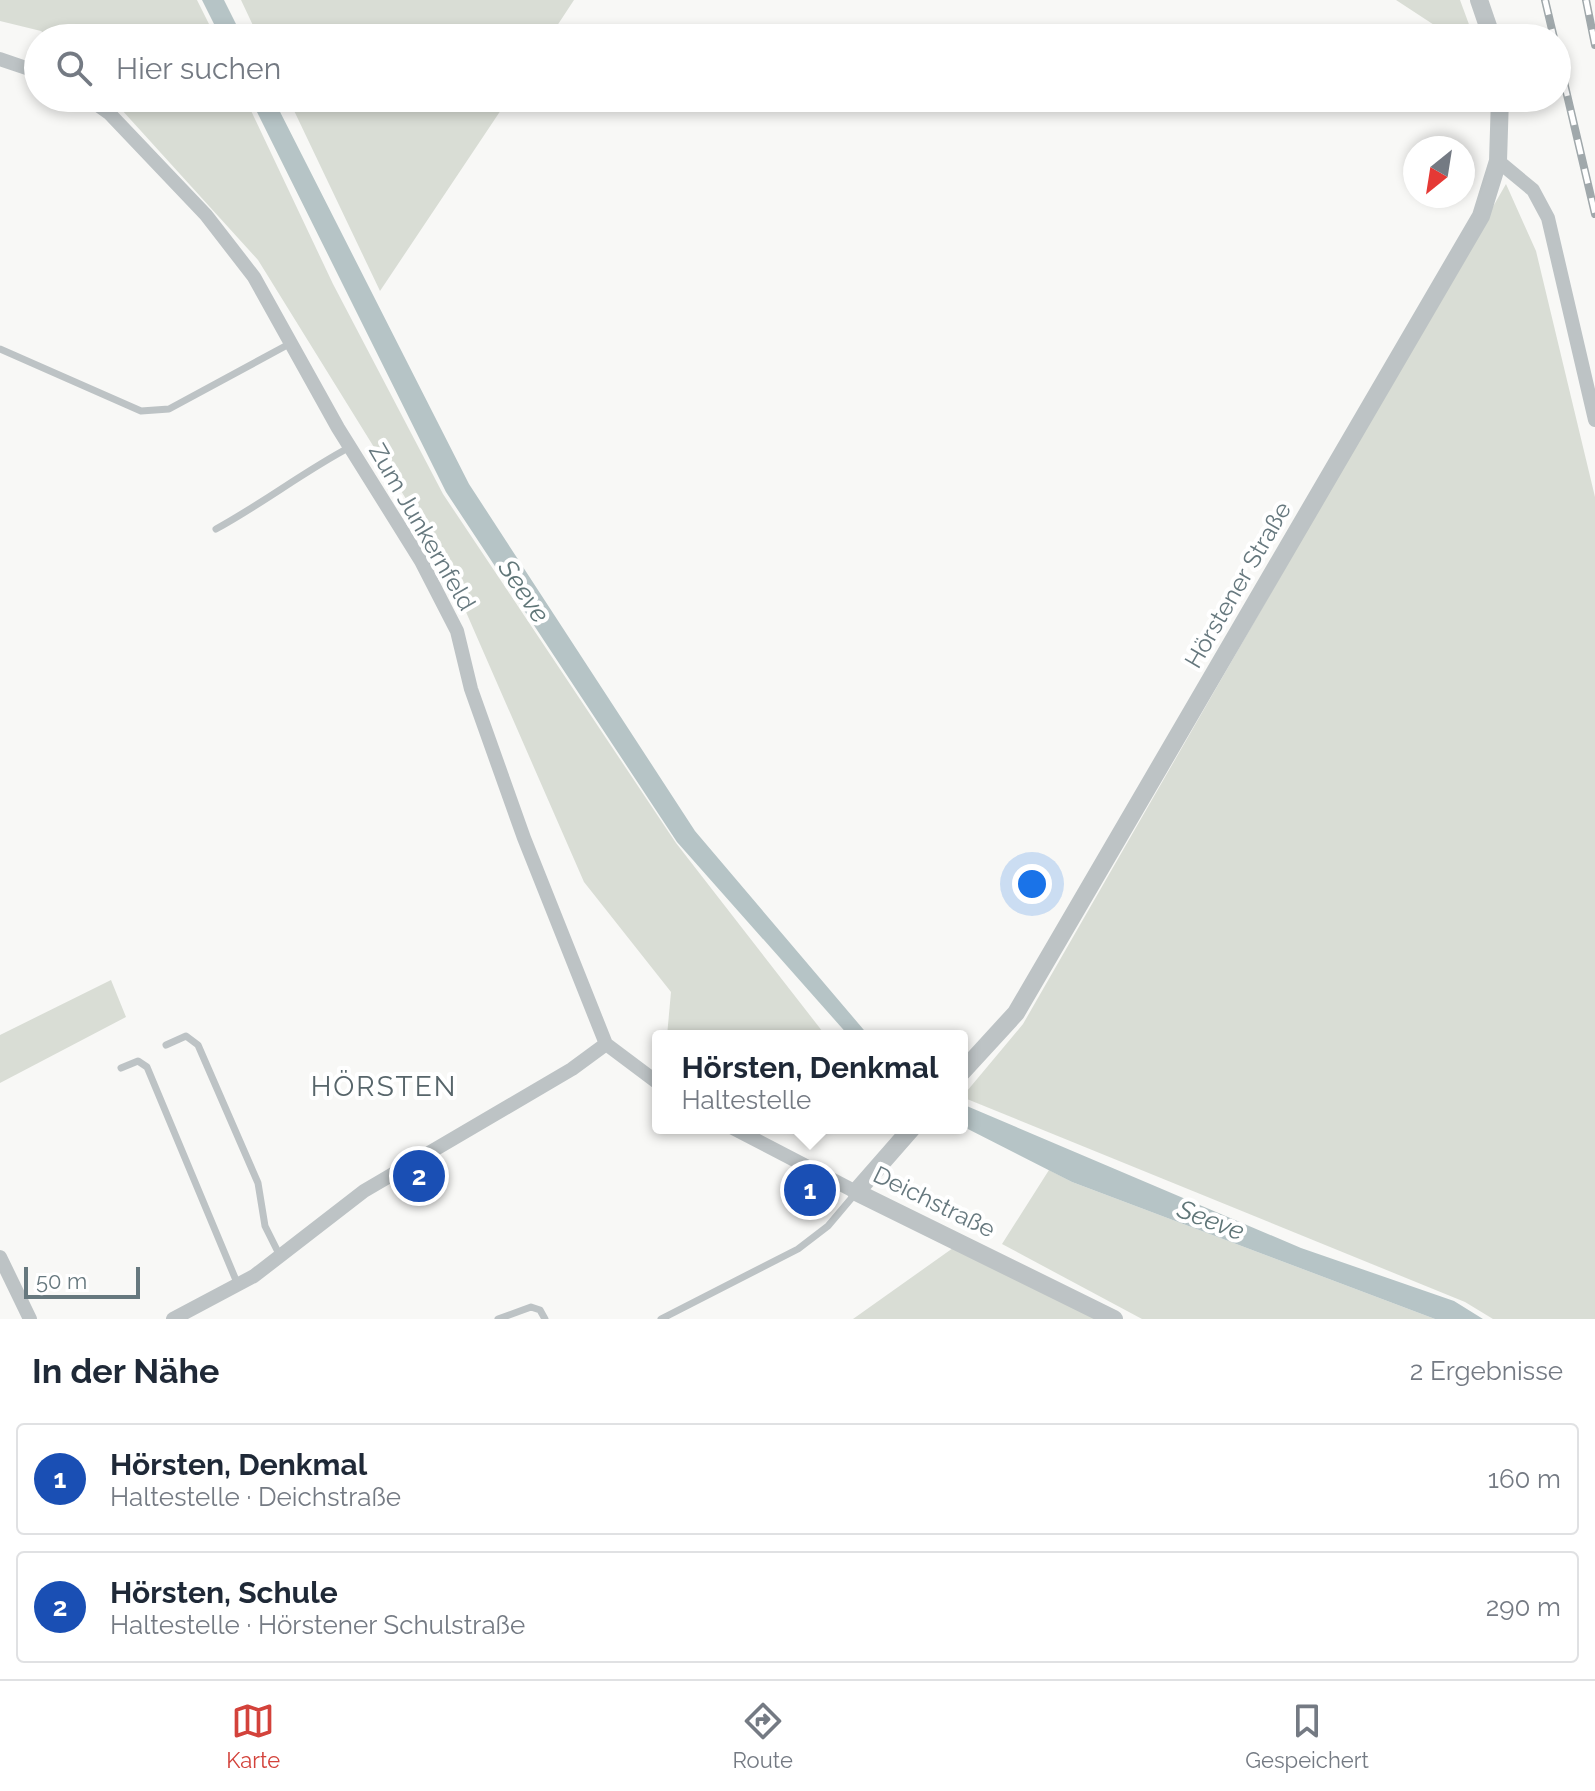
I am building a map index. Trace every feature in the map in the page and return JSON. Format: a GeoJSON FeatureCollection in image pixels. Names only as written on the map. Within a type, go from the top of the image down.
{"type":"FeatureCollection","features":[{"type":"Feature","properties":{"kind":"street"},"geometry":{"type":"LineString","coordinates":[[1479,0],[1487,24]]}},
{"type":"Feature","properties":{"kind":"street"},"geometry":{"type":"LineString","coordinates":[[0,59],[24,67]]}},
{"type":"Feature","properties":{"kind":"street","name":"Zum Junkernfeld"},"geometry":{"type":"LineString","coordinates":[[108,112],[206,215],[254,277],[350,447],[421,561],[457,631],[471,689],[524,838],[606,1044]]}},
{"type":"Feature","properties":{"kind":"street","name":"Hörstener Straße"},"geometry":{"type":"LineString","coordinates":[[968,1065],[1016,1013],[1481,216],[1498,161],[1500,112]]}},
{"type":"Feature","properties":{"kind":"street"},"geometry":{"type":"LineString","coordinates":[[1498,161],[1533,190],[1548,218],[1595,420]]}},
{"type":"Feature","properties":{"kind":"street"},"geometry":{"type":"LineString","coordinates":[[173,1319],[238,1285],[364,1191],[572,1069],[606,1044],[652,1078]]}},
{"type":"Feature","properties":{"kind":"street","name":"Deichstraße"},"geometry":{"type":"LineString","coordinates":[[745,1134],[1114,1319]]}},
{"type":"Feature","properties":{"kind":"street"},"geometry":{"type":"LineString","coordinates":[[856,1192],[907,1134]]}},
{"type":"Feature","properties":{"kind":"street"},"geometry":{"type":"LineString","coordinates":[[0,1257],[30,1319]]}},
{"type":"Feature","properties":{"kind":"lane"},"geometry":{"type":"LineString","coordinates":[[0,349],[141,411],[169,409],[291,343]]}},
{"type":"Feature","properties":{"kind":"lane"},"geometry":{"type":"LineString","coordinates":[[216,529],[260,506],[316,465],[350,447]]}},
{"type":"Feature","properties":{"kind":"lane"},"geometry":{"type":"LineString","coordinates":[[166,1045],[186,1036],[198,1045],[258,1183],[265,1226],[280,1256]]}},
{"type":"Feature","properties":{"kind":"lane"},"geometry":{"type":"LineString","coordinates":[[121,1068],[138,1061],[147,1067],[238,1285]]}},
{"type":"Feature","properties":{"kind":"lane"},"geometry":{"type":"LineString","coordinates":[[661,1319],[798,1249],[828,1226],[856,1192]]}},
{"type":"Feature","properties":{"kind":"lane"},"geometry":{"type":"LineString","coordinates":[[498,1319],[531,1307],[540,1310],[545,1319]]}},
{"type":"Feature","properties":{"kind":"shaded area"},"geometry":{"type":"Polygon","coordinates":[[[0,0],[197,0],[209,24],[24,24],[24,27],[0,21],[0,0]]]}},
{"type":"Feature","properties":{"kind":"shaded area"},"geometry":{"type":"Polygon","coordinates":[[[241,0],[574,0],[558,24],[252,24],[241,0]]]}},
{"type":"Feature","properties":{"kind":"shaded area"},"geometry":{"type":"Polygon","coordinates":[[[1396,0],[1460,0],[1469,24],[1433,24],[1396,0]]]}},
{"type":"Feature","properties":{"kind":"shaded area"},"geometry":{"type":"Polygon","coordinates":[[[124,112],[252,112],[333,284],[443,494],[676,843],[821,1030],[668,1030],[671,992],[584,882],[442,557],[258,260],[124,112]]]}},
{"type":"Feature","properties":{"kind":"shaded area"},"geometry":{"type":"Polygon","coordinates":[[[295,112],[500,112],[380,291],[295,112]]]}},
{"type":"Feature","properties":{"kind":"shaded area"},"geometry":{"type":"Polygon","coordinates":[[[1506,184],[1536,251],[1595,497],[1595,1319],[1493,1319],[1465,1302],[968,1099],[968,1090],[1023,1024],[1506,184]]]}},
{"type":"Feature","properties":{"kind":"shaded area"},"geometry":{"type":"Polygon","coordinates":[[[111,980],[126,1017],[0,1083],[0,1035],[111,980]]]}},
{"type":"Feature","properties":{"kind":"shaded area"},"geometry":{"type":"Polygon","coordinates":[[[1049,1170],[1072,1182],[1435,1319],[1142,1319],[1002,1244],[1049,1170]]]}},
{"type":"Feature","properties":{"kind":"shaded area"},"geometry":{"type":"Polygon","coordinates":[[[953,1248],[1101,1319],[853,1319],[953,1248]]]}},
{"type":"Feature","properties":{"kind":"water"},"geometry":{"type":"Polygon","coordinates":[[[202,0],[224,0],[236,24],[214,24],[202,0]]]}},
{"type":"Feature","properties":{"kind":"water","name":"Seeve"},"geometry":{"type":"Polygon","coordinates":[[[257,112],[280,112],[469,484],[695,831],[864,1030],[844,1030],[677,842],[446,492],[257,112]]]}},
{"type":"Feature","properties":{"kind":"water","name":"Seeve"},"geometry":{"type":"Polygon","coordinates":[[[968,1107],[1301,1248],[1454,1301],[1483,1319],[1435,1319],[1072,1182],[968,1129],[968,1107]]]}},
{"type":"Feature","properties":{"kind":"railway"},"geometry":{"type":"LineString","coordinates":[[1545,0],[1551,24]]}},
{"type":"Feature","properties":{"kind":"railway"},"geometry":{"type":"LineString","coordinates":[[1586,0],[1595,45]]}},
{"type":"Feature","properties":{"kind":"railway"},"geometry":{"type":"LineString","coordinates":[[1571,112],[1595,214]]}},
{"type":"Feature","properties":{"kind":"place","name":"Hörsten, Schule"},"geometry":{"type":"Point","coordinates":[419,1176]}},
{"type":"Feature","properties":{"kind":"place","name":"Hörsten, Denkmal"},"geometry":{"type":"Point","coordinates":[810,1190]}},
{"type":"Feature","properties":{"kind":"district","name":"HÖRSTEN"},"geometry":{"type":"Point","coordinates":[384,1086]}}]}
